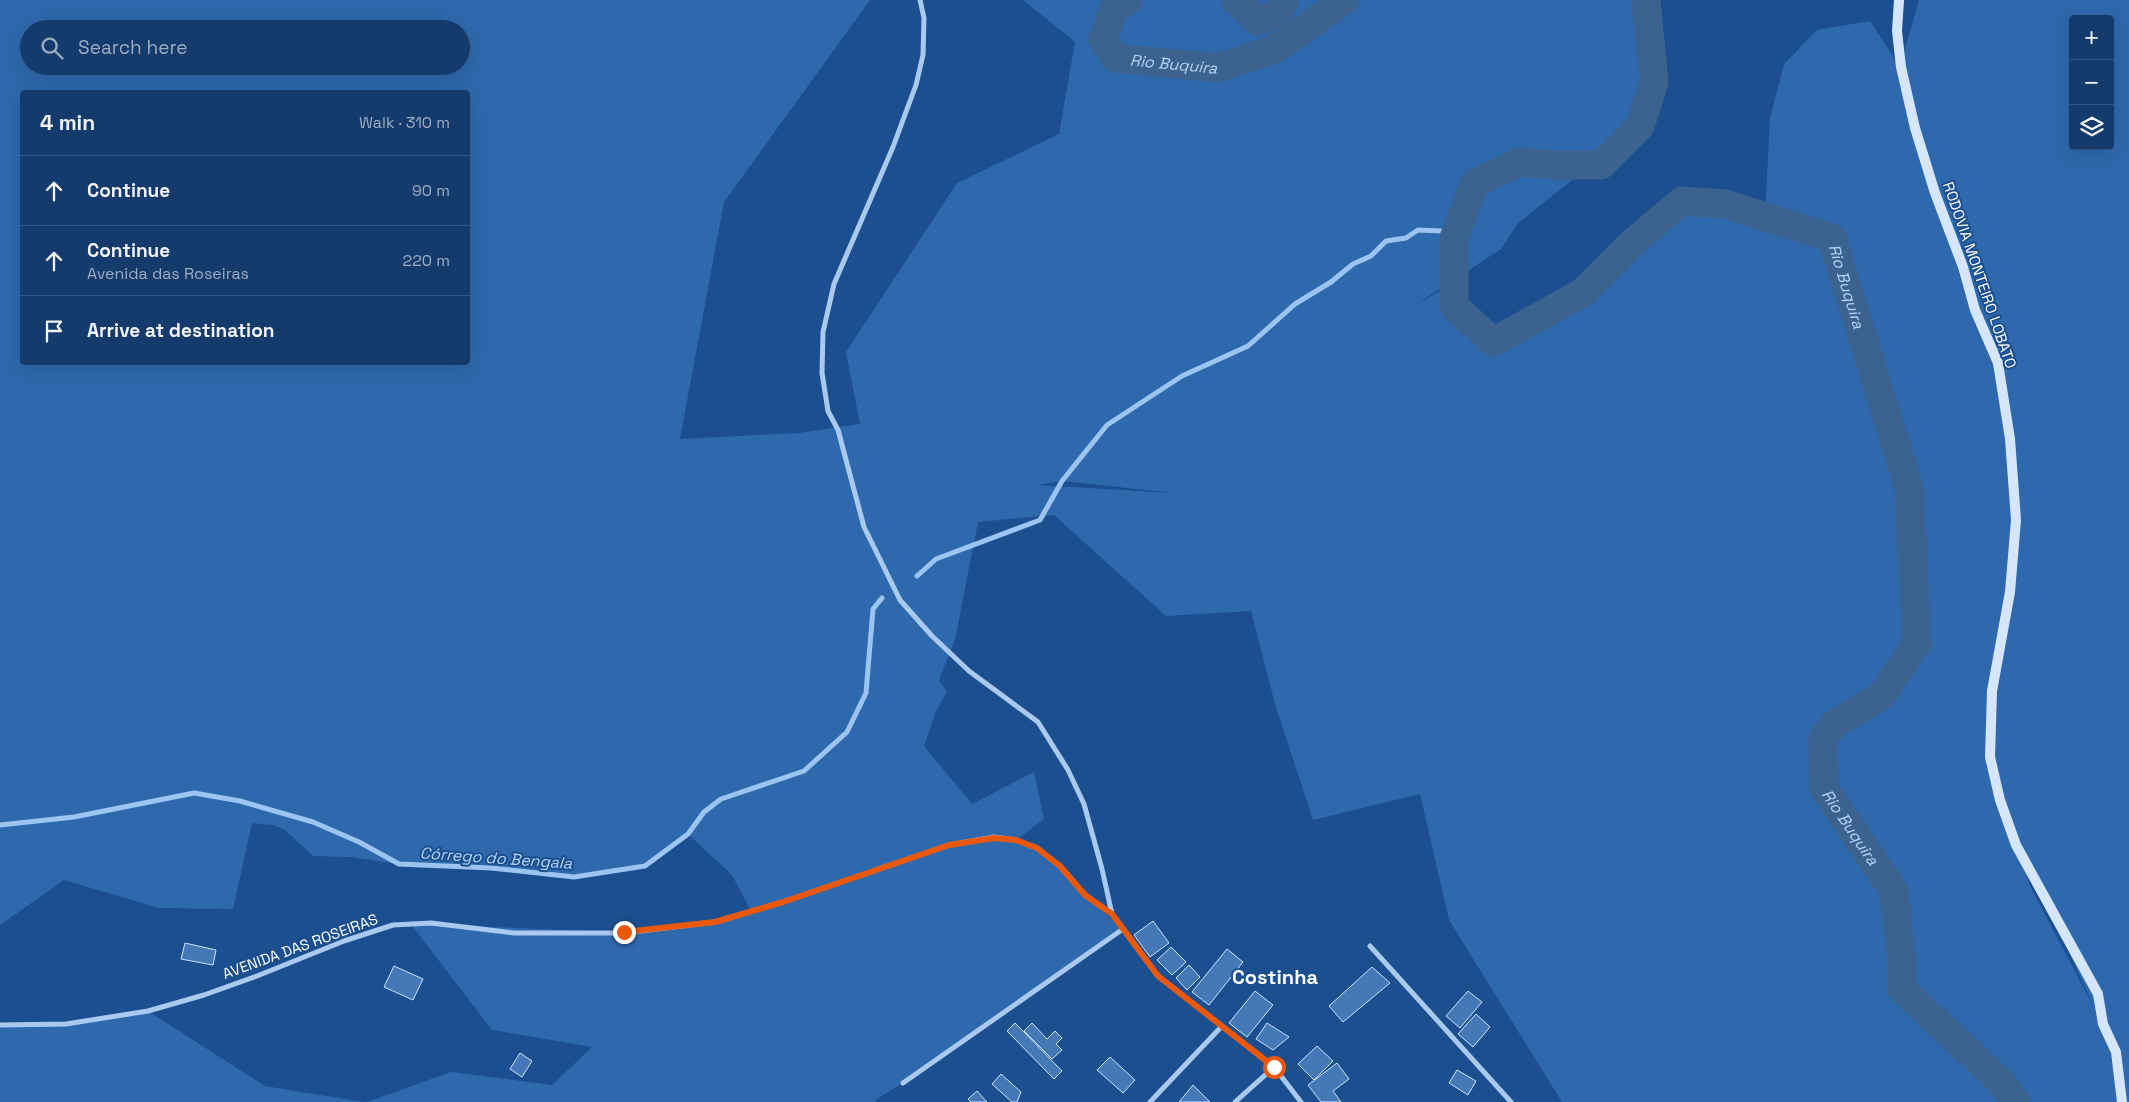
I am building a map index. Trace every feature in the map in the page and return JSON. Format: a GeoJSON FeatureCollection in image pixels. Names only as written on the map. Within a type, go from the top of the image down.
{"type":"FeatureCollection","features":[{"type":"Feature","properties":{"kind":"main road","name":"RODOVIA MONTEIRO LOBATO"},"geometry":{"type":"LineString","coordinates":[[1899,0],[1896,31],[1900,67],[1915,128],[1935,193],[1963,267],[1976,310],[1998,363],[2010,439],[2016,520],[2010,592],[1992,691],[1990,757],[2000,800],[2016,845],[2098,994],[2102,1024],[2116,1052],[2122,1102]]}},
{"type":"Feature","properties":{"kind":"street"},"geometry":{"type":"LineString","coordinates":[[920,0],[924,18],[922,55],[916,85],[894,147],[834,284],[823,332],[822,373],[828,411],[838,430],[864,527],[900,600],[932,636],[969,671],[1038,722],[1068,770],[1084,804],[1112,914],[1122,929],[1158,976],[1274,1067],[1301,1102]]}},
{"type":"Feature","properties":{"kind":"street","name":"AVENIDA DAS ROSEIRAS"},"geometry":{"type":"LineString","coordinates":[[0,1025],[66,1024],[148,1011],[204,995],[352,939],[393,926],[410,923],[431,923],[514,933],[624,932],[715,922],[783,902],[949,845],[994,838],[1016,840],[1037,848],[1060,866],[1085,895],[1112,914]]}},
{"type":"Feature","properties":{"kind":"street"},"geometry":{"type":"LineString","coordinates":[[903,1083],[1122,929]]}},
{"type":"Feature","properties":{"kind":"street"},"geometry":{"type":"LineString","coordinates":[[1370,946],[1511,1102]]}},
{"type":"Feature","properties":{"kind":"street"},"geometry":{"type":"LineString","coordinates":[[1150,1102],[1222,1026]]}},
{"type":"Feature","properties":{"kind":"street"},"geometry":{"type":"LineString","coordinates":[[1235,1102],[1274,1067]]}},
{"type":"Feature","properties":{"kind":"shaded area"},"geometry":{"type":"Polygon","coordinates":[[[0,0],[870,0],[724,202],[680,439],[799,433],[860,424],[846,352],[957,183],[1059,134],[1075,42],[1023,0],[1646,0],[1654,82],[1640,126],[1518,223],[1501,249],[1415,305],[1454,283],[1454,306],[1485,335],[1502,337],[1582,293],[1632,243],[1682,201],[1709,203],[1765,217],[1770,118],[1784,64],[1817,30],[1870,21],[1900,67],[1919,0],[2129,0],[2129,1102],[1562,1102],[1449,920],[1420,794],[1313,820],[1275,704],[1251,611],[1166,616],[1054,515],[978,522],[955,640],[939,680],[947,692],[936,711],[924,746],[972,804],[1034,772],[1044,819],[1016,840],[1039,851],[1055,863],[1123,929],[903,1083],[875,1100],[877,1102],[367,1102],[451,1072],[552,1085],[592,1047],[492,1030],[410,923],[624,933],[715,922],[751,911],[732,875],[688,834],[645,866],[574,877],[491,868],[399,864],[349,857],[313,856],[285,830],[273,825],[252,823],[233,909],[159,908],[64,880],[0,925],[0,0]],[[1935,196],[1995,390],[1936,196],[1935,196]],[[1062,481],[1037,485],[1174,493],[1062,481]],[[2007,818],[2031,888],[2096,1011],[2007,818]]]}},
{"type":"Feature","properties":{"kind":"shaded area"},"geometry":{"type":"Polygon","coordinates":[[[148,1011],[265,1086],[363,1102],[0,1102],[0,1025],[66,1024],[148,1011]]]}},
{"type":"Feature","properties":{"kind":"building"},"geometry":{"type":"Polygon","coordinates":[[[1153,921],[1169,943],[1150,957],[1134,935],[1153,921]]]}},
{"type":"Feature","properties":{"kind":"building"},"geometry":{"type":"Polygon","coordinates":[[[185,943],[216,950],[213,965],[181,959],[185,943]]]}},
{"type":"Feature","properties":{"kind":"building"},"geometry":{"type":"Polygon","coordinates":[[[1171,947],[1186,962],[1172,975],[1157,960],[1171,947]]]}},
{"type":"Feature","properties":{"kind":"building"},"geometry":{"type":"Polygon","coordinates":[[[1227,949],[1243,962],[1209,1005],[1192,992],[1227,949]]]}},
{"type":"Feature","properties":{"kind":"building"},"geometry":{"type":"Polygon","coordinates":[[[1189,965],[1200,977],[1187,990],[1176,978],[1189,965]]]}},
{"type":"Feature","properties":{"kind":"building"},"geometry":{"type":"Polygon","coordinates":[[[394,966],[423,979],[413,1000],[384,987],[394,966]]]}},
{"type":"Feature","properties":{"kind":"building"},"geometry":{"type":"Polygon","coordinates":[[[1372,967],[1390,983],[1343,1022],[1329,1006],[1372,967]]]}},
{"type":"Feature","properties":{"kind":"building"},"geometry":{"type":"Polygon","coordinates":[[[1255,991],[1273,1005],[1247,1037],[1229,1023],[1255,991]]]}},
{"type":"Feature","properties":{"kind":"building"},"geometry":{"type":"Polygon","coordinates":[[[1468,991],[1482,1002],[1460,1028],[1446,1016],[1468,991]]]}},
{"type":"Feature","properties":{"kind":"building"},"geometry":{"type":"Polygon","coordinates":[[[1476,1014],[1490,1027],[1473,1047],[1458,1034],[1476,1014]]]}},
{"type":"Feature","properties":{"kind":"building"},"geometry":{"type":"Polygon","coordinates":[[[1015,1023],[1062,1071],[1054,1079],[1007,1031],[1015,1023]]]}},
{"type":"Feature","properties":{"kind":"building"},"geometry":{"type":"Polygon","coordinates":[[[1032,1023],[1047,1039],[1055,1031],[1062,1038],[1056,1044],[1062,1050],[1052,1059],[1024,1031],[1032,1023]]]}},
{"type":"Feature","properties":{"kind":"building"},"geometry":{"type":"Polygon","coordinates":[[[1267,1023],[1289,1037],[1273,1050],[1256,1039],[1267,1023]]]}},
{"type":"Feature","properties":{"kind":"building"},"geometry":{"type":"Polygon","coordinates":[[[1317,1046],[1333,1061],[1314,1080],[1298,1064],[1317,1046]]]}},
{"type":"Feature","properties":{"kind":"building"},"geometry":{"type":"Polygon","coordinates":[[[520,1053],[532,1061],[522,1077],[510,1069],[520,1053]]]}},
{"type":"Feature","properties":{"kind":"building"},"geometry":{"type":"Polygon","coordinates":[[[1110,1057],[1135,1080],[1123,1093],[1097,1070],[1110,1057]]]}},
{"type":"Feature","properties":{"kind":"building"},"geometry":{"type":"Polygon","coordinates":[[[1337,1063],[1349,1079],[1333,1091],[1341,1102],[1321,1102],[1308,1085],[1337,1063]]]}},
{"type":"Feature","properties":{"kind":"building"},"geometry":{"type":"Polygon","coordinates":[[[1457,1070],[1476,1081],[1468,1095],[1449,1083],[1457,1070]]]}},
{"type":"Feature","properties":{"kind":"building"},"geometry":{"type":"Polygon","coordinates":[[[1001,1074],[1021,1092],[1017,1102],[1012,1102],[992,1084],[1001,1074]]]}},
{"type":"Feature","properties":{"kind":"building"},"geometry":{"type":"Polygon","coordinates":[[[1193,1085],[1210,1102],[1179,1102],[1193,1085]]]}},
{"type":"Feature","properties":{"kind":"building"},"geometry":{"type":"Polygon","coordinates":[[[977,1091],[987,1102],[971,1102],[968,1099],[977,1091]]]}},
{"type":"Feature","properties":{"kind":"waterway","name":"Rio Buquira"},"geometry":{"type":"LineString","coordinates":[[1128,0],[1114,9],[1103,39],[1115,58],[1218,68],[1273,50],[1345,0]]}},
{"type":"Feature","properties":{"kind":"waterway","name":"Rio Buquira"},"geometry":{"type":"LineString","coordinates":[[1235,0],[1258,21],[1279,12],[1285,0]]}},
{"type":"Feature","properties":{"kind":"waterway","name":"Rio Buquira"},"geometry":{"type":"LineString","coordinates":[[1646,0],[1654,82],[1640,126],[1601,165],[1553,165],[1519,162],[1475,183],[1454,238],[1454,306],[1493,342],[1582,293],[1632,243],[1682,201],[1725,204],[1832,238],[1909,488],[1917,643],[1882,695],[1833,725],[1823,739],[1824,788],[1894,891],[1902,962],[1902,989],[2002,1083],[2016,1102]]}},
{"type":"Feature","properties":{"kind":"waterway","name":"Córrego do Bengala"},"geometry":{"type":"LineString","coordinates":[[917,576],[936,559],[1040,520],[1062,481],[1107,425],[1182,376],[1248,346],[1295,304],[1331,282],[1353,264],[1371,256],[1386,241],[1406,238],[1418,230],[1443,231],[1454,238]]}},
{"type":"Feature","properties":{"kind":"waterway","name":"Córrego do Bengala"},"geometry":{"type":"LineString","coordinates":[[0,825],[74,817],[194,793],[240,801],[313,822],[359,842],[399,864],[491,868],[574,877],[645,866],[688,834],[704,812],[721,799],[804,771],[847,732],[866,693],[873,609],[882,598]]}},
{"type":"Feature","properties":{"kind":"district","name":"Costinha"},"geometry":{"type":"Point","coordinates":[1275,977]}},
{"type":"Feature","properties":{"kind":"route"},"geometry":{"type":"LineString","coordinates":[[624,932],[715,922],[783,902],[949,845],[994,838],[1016,840],[1037,848],[1060,866],[1085,895],[1112,914],[1158,976],[1274,1067]]}}]}
